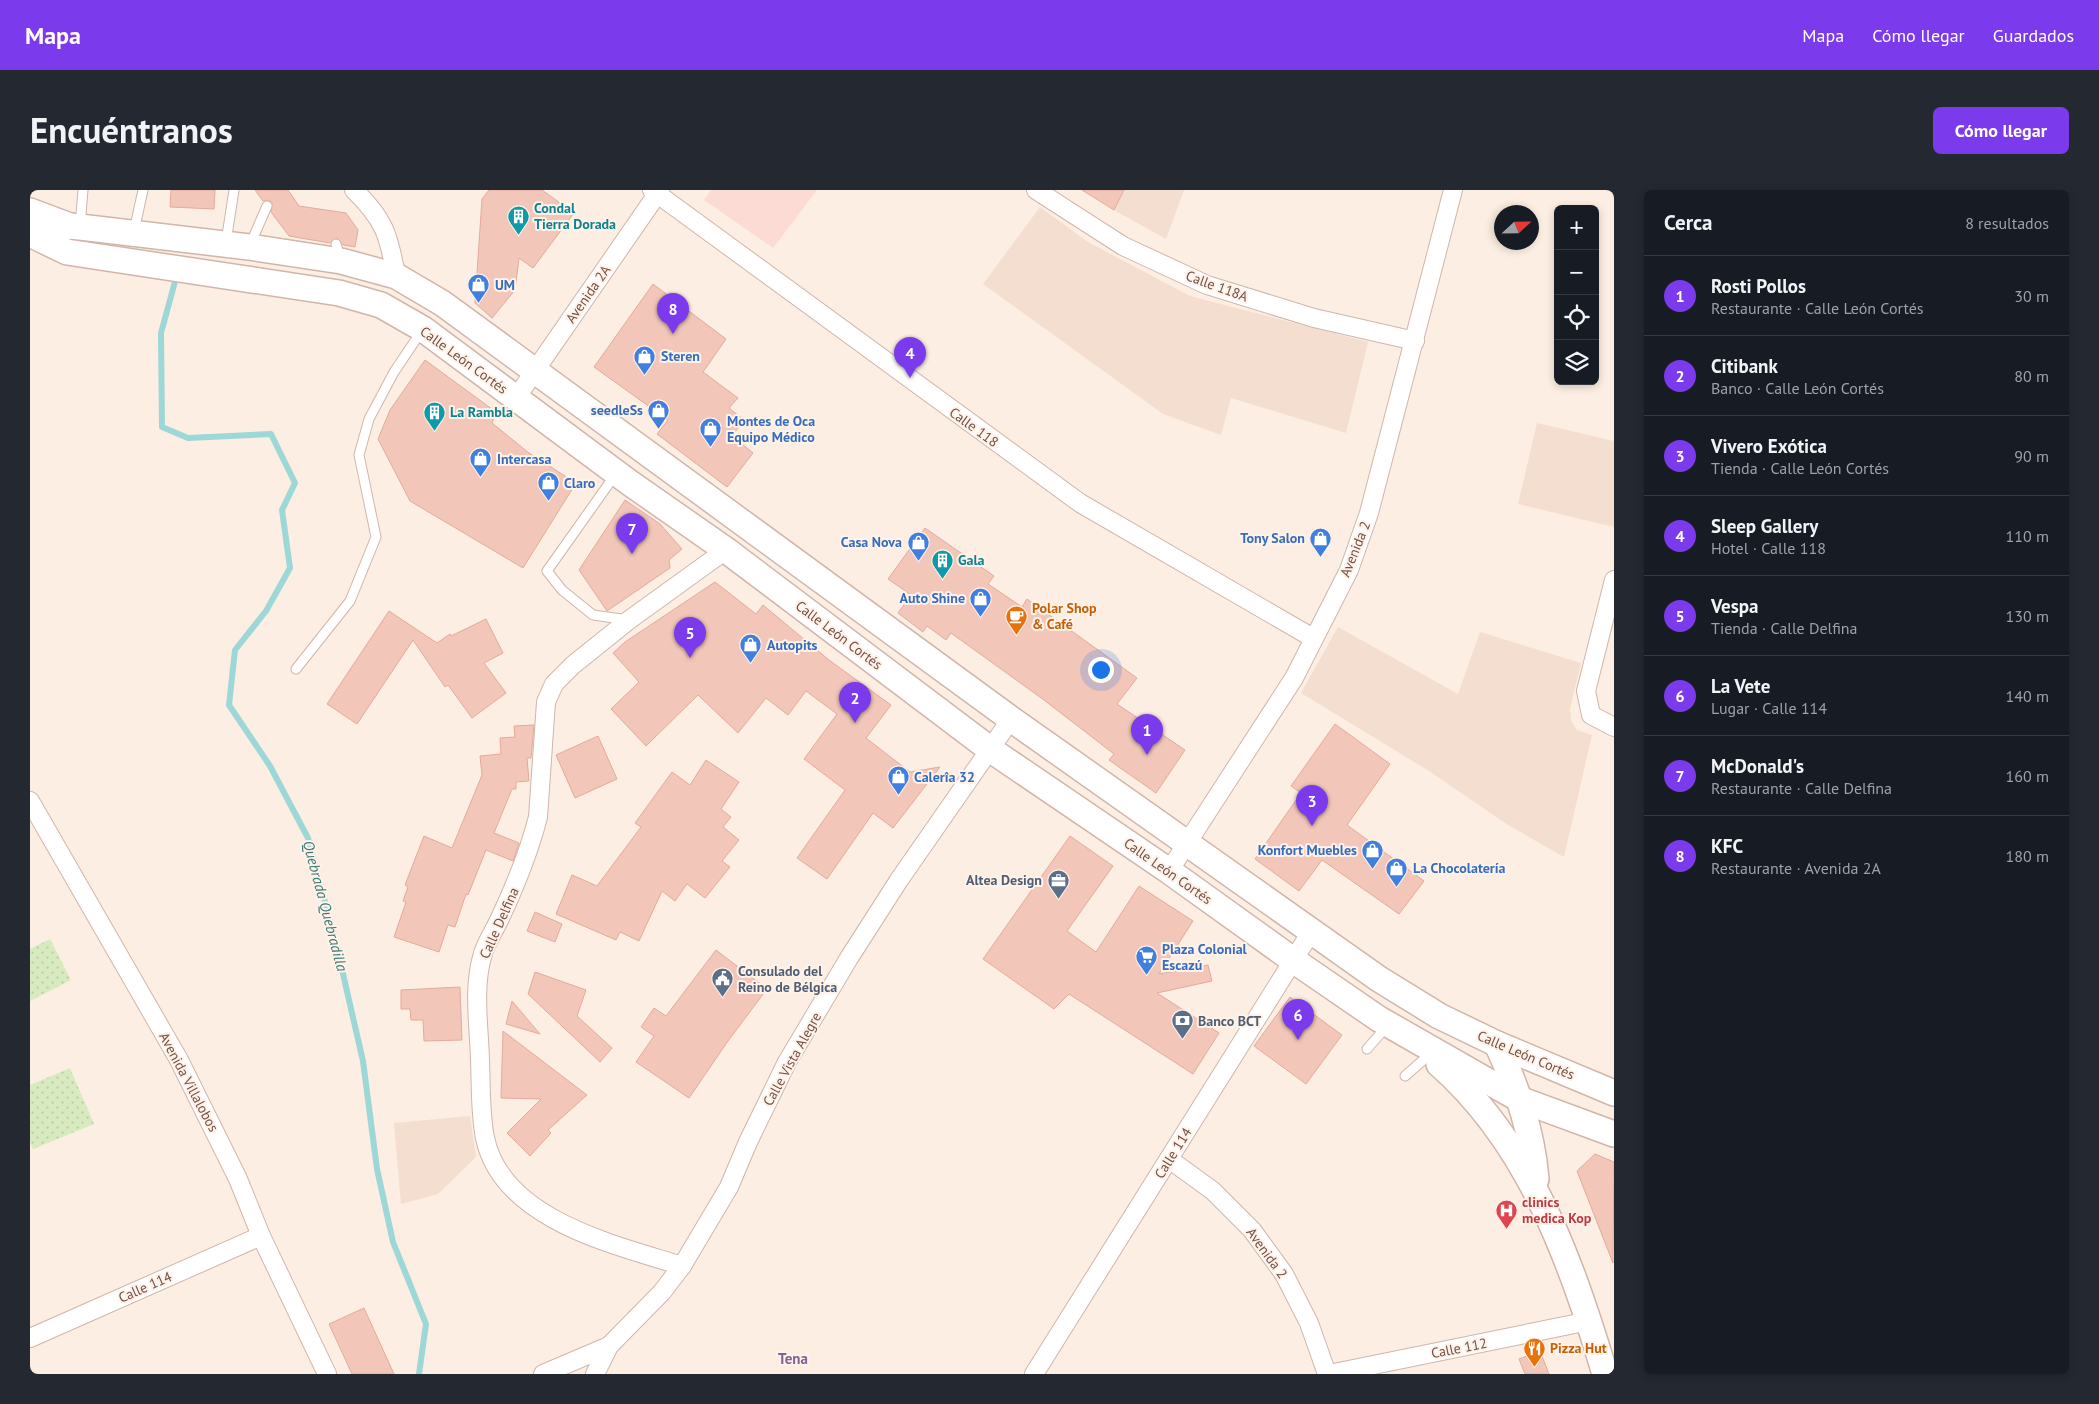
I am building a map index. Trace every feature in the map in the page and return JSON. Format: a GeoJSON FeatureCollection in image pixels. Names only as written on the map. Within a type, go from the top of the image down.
{"type":"FeatureCollection","features":[{"type":"Feature","properties":{"kind":"main road"},"geometry":{"type":"LineString","coordinates":[[30,212],[75,226]]}},
{"type":"Feature","properties":{"kind":"main road","name":"Calle León Cortés"},"geometry":{"type":"LineString","coordinates":[[30,234],[75,226],[238,246],[326,252],[396,276],[442,303],[1011,719],[1379,979],[1431,1011],[1497,1044],[1614,1092]]}},
{"type":"Feature","properties":{"kind":"main road","name":"Calle León Cortés"},"geometry":{"type":"LineString","coordinates":[[30,234],[67,252],[339,293],[381,305],[423,329],[617,473],[726,550],[991,750],[1169,871],[1293,960],[1384,1022],[1519,1099],[1614,1134]]}},
{"type":"Feature","properties":{"kind":"main road"},"geometry":{"type":"LineString","coordinates":[[1384,1022],[1429,1055],[1458,1080],[1488,1114],[1515,1151],[1538,1191],[1589,1321],[1605,1374]]}},
{"type":"Feature","properties":{"kind":"main road"},"geometry":{"type":"LineString","coordinates":[[1497,1044],[1519,1099],[1534,1160],[1538,1191]]}},
{"type":"Feature","properties":{"kind":"street"},"geometry":{"type":"LineString","coordinates":[[354,190],[371,206],[385,227],[396,276]]}},
{"type":"Feature","properties":{"kind":"street","name":"Calle 118A"},"geometry":{"type":"LineString","coordinates":[[1036,190],[1123,246],[1207,285],[1314,318],[1416,342]]}},
{"type":"Feature","properties":{"kind":"street","name":"Avenida 2"},"geometry":{"type":"LineString","coordinates":[[1169,871],[1294,678],[1349,570],[1370,513],[1416,342],[1453,190]]}},
{"type":"Feature","properties":{"kind":"street","name":"Avenida 2A"},"geometry":{"type":"LineString","coordinates":[[516,398],[656,191]]}},
{"type":"Feature","properties":{"kind":"street","name":"Calle 118"},"geometry":{"type":"LineString","coordinates":[[656,191],[1080,504],[1313,638]]}},
{"type":"Feature","properties":{"kind":"street","name":"Calle Delfina"},"geometry":{"type":"LineString","coordinates":[[682,1266],[584,1235],[550,1217],[523,1197],[503,1176],[485,1140],[481,1098],[480,970],[482,956],[528,856],[536,826],[546,702],[554,684],[573,665],[629,620],[726,550]]}},
{"type":"Feature","properties":{"kind":"street"},"geometry":{"type":"LineString","coordinates":[[1614,580],[1586,691],[1591,715],[1614,726]]}},
{"type":"Feature","properties":{"kind":"street","name":"Calle Vista Alegre"},"geometry":{"type":"LineString","coordinates":[[595,1374],[609,1346],[662,1292],[682,1266],[729,1187],[748,1142],[787,1062],[849,958],[899,880],[1011,719]]}},
{"type":"Feature","properties":{"kind":"street","name":"Avenida Villalobos"},"geometry":{"type":"LineString","coordinates":[[30,801],[179,1060],[238,1179],[261,1236],[327,1374]]}},
{"type":"Feature","properties":{"kind":"street","name":"Calle 114"},"geometry":{"type":"LineString","coordinates":[[1034,1374],[1311,932]]}},
{"type":"Feature","properties":{"kind":"street","name":"Avenida 2"},"geometry":{"type":"LineString","coordinates":[[1169,1159],[1213,1191],[1252,1230],[1279,1266],[1309,1323],[1328,1374]]}},
{"type":"Feature","properties":{"kind":"street","name":"Calle 114"},"geometry":{"type":"LineString","coordinates":[[30,1338],[261,1236]]}},
{"type":"Feature","properties":{"kind":"street","name":"Calle 112"},"geometry":{"type":"LineString","coordinates":[[1328,1374],[1589,1321]]}},
{"type":"Feature","properties":{"kind":"street"},"geometry":{"type":"LineString","coordinates":[[543,1374],[609,1346]]}},
{"type":"Feature","properties":{"kind":"lane"},"geometry":{"type":"LineString","coordinates":[[75,226],[83,190]]}},
{"type":"Feature","properties":{"kind":"lane"},"geometry":{"type":"LineString","coordinates":[[134,234],[143,190]]}},
{"type":"Feature","properties":{"kind":"lane"},"geometry":{"type":"LineString","coordinates":[[234,190],[238,246]]}},
{"type":"Feature","properties":{"kind":"lane"},"geometry":{"type":"LineString","coordinates":[[238,246],[267,206]]}},
{"type":"Feature","properties":{"kind":"lane"},"geometry":{"type":"LineString","coordinates":[[296,669],[350,601],[376,537],[359,455],[369,419],[394,372],[423,329]]}},
{"type":"Feature","properties":{"kind":"lane"},"geometry":{"type":"LineString","coordinates":[[617,473],[547,571],[562,590],[593,614],[629,620]]}},
{"type":"Feature","properties":{"kind":"lane"},"geometry":{"type":"LineString","coordinates":[[1367,1049],[1384,1022]]}},
{"type":"Feature","properties":{"kind":"lane"},"geometry":{"type":"LineString","coordinates":[[1405,1076],[1429,1055]]}},
{"type":"Feature","properties":{"kind":"shaded area"},"geometry":{"type":"Polygon","coordinates":[[[711,190],[817,190],[773,248],[704,200],[711,190]]]}},
{"type":"Feature","properties":{"kind":"shaded area"},"geometry":{"type":"Polygon","coordinates":[[[1124,190],[1184,190],[1166,239],[1114,210],[1124,190]]]}},
{"type":"Feature","properties":{"kind":"shaded area"},"geometry":{"type":"Polygon","coordinates":[[[1040,207],[1088,242],[1190,296],[1368,342],[1346,433],[1231,398],[1221,435],[1163,414],[983,284],[1040,207]]]}},
{"type":"Feature","properties":{"kind":"shaded area"},"geometry":{"type":"Polygon","coordinates":[[[1537,423],[1614,441],[1614,527],[1518,504],[1537,423]]]}},
{"type":"Feature","properties":{"kind":"shaded area"},"geometry":{"type":"Polygon","coordinates":[[[1338,627],[1458,694],[1480,632],[1581,663],[1570,709],[1571,721],[1577,730],[1592,735],[1564,857],[1508,825],[1429,771],[1301,693],[1338,627]]]}},
{"type":"Feature","properties":{"kind":"shaded area"},"geometry":{"type":"Polygon","coordinates":[[[470,1116],[476,1157],[438,1194],[401,1204],[394,1123],[470,1116]]]}},
{"type":"Feature","properties":{"kind":"green space"},"geometry":{"type":"Polygon","coordinates":[[[50,939],[71,980],[30,1001],[30,949],[50,939]]]}},
{"type":"Feature","properties":{"kind":"green space"},"geometry":{"type":"Polygon","coordinates":[[[70,1068],[94,1124],[33,1149],[30,1142],[30,1085],[70,1068]]]}},
{"type":"Feature","properties":{"kind":"building"},"geometry":{"type":"Polygon","coordinates":[[[171,190],[215,190],[214,209],[170,207],[171,190]]]}},
{"type":"Feature","properties":{"kind":"building"},"geometry":{"type":"Polygon","coordinates":[[[255,190],[288,190],[299,206],[346,213],[358,230],[355,247],[343,245],[337,238],[330,243],[289,236],[271,212],[272,202],[263,201],[255,190]]]}},
{"type":"Feature","properties":{"kind":"building","name":"Condal Tierra Dorada"},"geometry":{"type":"Polygon","coordinates":[[[489,190],[542,190],[574,213],[533,268],[519,258],[515,290],[492,318],[475,303],[482,199],[489,190]]]}},
{"type":"Feature","properties":{"kind":"building"},"geometry":{"type":"Polygon","coordinates":[[[1082,190],[1124,190],[1114,210],[1082,190]]]}},
{"type":"Feature","properties":{"kind":"building"},"geometry":{"type":"Polygon","coordinates":[[[653,284],[726,339],[703,372],[738,398],[729,408],[744,420],[732,436],[753,453],[727,487],[657,434],[668,420],[594,367],[653,284]]]}},
{"type":"Feature","properties":{"kind":"building"},"geometry":{"type":"Polygon","coordinates":[[[425,360],[496,412],[492,423],[529,453],[576,483],[523,568],[410,501],[378,439],[390,410],[425,360]]]}},
{"type":"Feature","properties":{"kind":"building"},"geometry":{"type":"Polygon","coordinates":[[[625,500],[660,524],[682,549],[669,560],[670,568],[607,611],[579,570],[625,500]]]}},
{"type":"Feature","properties":{"kind":"building"},"geometry":{"type":"Polygon","coordinates":[[[925,528],[994,576],[988,584],[1022,607],[1027,599],[1137,678],[1117,704],[1185,750],[1156,793],[1109,760],[1114,754],[1044,700],[951,633],[946,640],[927,626],[923,632],[898,613],[911,595],[888,579],[925,528]]]}},
{"type":"Feature","properties":{"kind":"building"},"geometry":{"type":"Polygon","coordinates":[[[715,582],[756,614],[763,605],[829,660],[891,705],[866,738],[910,772],[940,767],[893,828],[873,813],[827,879],[797,858],[845,790],[804,759],[837,714],[806,691],[788,715],[766,698],[738,733],[698,695],[646,746],[611,709],[639,682],[613,653],[625,642],[715,582]]]}},
{"type":"Feature","properties":{"kind":"building"},"geometry":{"type":"Polygon","coordinates":[[[389,611],[437,643],[450,634],[451,636],[486,619],[503,653],[484,663],[506,693],[472,718],[448,685],[445,687],[413,640],[357,724],[327,704],[389,611]]]}},
{"type":"Feature","properties":{"kind":"building"},"geometry":{"type":"Polygon","coordinates":[[[1335,724],[1390,764],[1347,825],[1424,881],[1399,914],[1322,860],[1299,891],[1255,859],[1301,793],[1291,786],[1335,724]]]}},
{"type":"Feature","properties":{"kind":"building"},"geometry":{"type":"Polygon","coordinates":[[[534,725],[531,758],[527,758],[529,781],[516,782],[516,789],[512,789],[494,833],[519,843],[513,861],[486,850],[468,895],[466,894],[455,927],[448,925],[439,952],[394,937],[406,902],[403,901],[408,887],[405,885],[424,836],[452,848],[482,775],[480,756],[501,754],[500,738],[515,737],[514,726],[534,725]]]}},
{"type":"Feature","properties":{"kind":"building"},"geometry":{"type":"Polygon","coordinates":[[[598,736],[617,779],[575,798],[556,755],[598,736]]]}},
{"type":"Feature","properties":{"kind":"building"},"geometry":{"type":"Polygon","coordinates":[[[706,760],[739,782],[721,809],[731,817],[723,827],[739,840],[722,861],[730,867],[705,898],[687,884],[675,901],[662,891],[639,941],[620,932],[616,940],[556,914],[572,875],[597,886],[641,827],[635,823],[672,772],[690,785],[706,760]]]}},
{"type":"Feature","properties":{"kind":"building"},"geometry":{"type":"Polygon","coordinates":[[[1070,836],[1113,866],[1067,931],[1096,952],[1139,886],[1193,921],[1159,974],[1208,965],[1212,981],[1157,993],[1219,1033],[1193,1074],[1069,994],[1054,1009],[983,959],[1070,836]]]}},
{"type":"Feature","properties":{"kind":"building"},"geometry":{"type":"Polygon","coordinates":[[[535,912],[562,924],[555,942],[527,931],[535,912]]]}},
{"type":"Feature","properties":{"kind":"building"},"geometry":{"type":"Polygon","coordinates":[[[716,950],[767,989],[689,1098],[636,1062],[654,1036],[641,1027],[654,1008],[666,1016],[716,950]]]}},
{"type":"Feature","properties":{"kind":"building"},"geometry":{"type":"Polygon","coordinates":[[[535,972],[586,990],[577,1016],[612,1048],[600,1062],[528,994],[535,972]]]}},
{"type":"Feature","properties":{"kind":"building"},"geometry":{"type":"Polygon","coordinates":[[[460,987],[462,1040],[424,1041],[423,1020],[411,1020],[410,1009],[401,1009],[401,990],[460,987]]]}},
{"type":"Feature","properties":{"kind":"building"},"geometry":{"type":"Polygon","coordinates":[[[1290,997],[1342,1035],[1306,1084],[1254,1046],[1290,997]]]}},
{"type":"Feature","properties":{"kind":"building"},"geometry":{"type":"Polygon","coordinates":[[[512,1001],[540,1034],[506,1024],[512,1001]]]}},
{"type":"Feature","properties":{"kind":"building"},"geometry":{"type":"Polygon","coordinates":[[[503,1031],[587,1095],[548,1130],[551,1133],[530,1156],[507,1133],[541,1099],[501,1098],[503,1031]]]}},
{"type":"Feature","properties":{"kind":"building"},"geometry":{"type":"Polygon","coordinates":[[[1595,1154],[1614,1162],[1613,1263],[1577,1171],[1595,1154]]]}},
{"type":"Feature","properties":{"kind":"building"},"geometry":{"type":"Polygon","coordinates":[[[364,1308],[394,1374],[352,1374],[329,1324],[364,1308]]]}},
{"type":"Feature","properties":{"kind":"building","name":"Pizza Hut"},"geometry":{"type":"Polygon","coordinates":[[[1540,1351],[1549,1374],[1525,1374],[1519,1359],[1540,1351]]]}},
{"type":"Feature","properties":{"kind":"waterway","name":"Quebrada Quebradilla"},"geometry":{"type":"LineString","coordinates":[[180,277],[176,278],[161,333],[162,427],[188,438],[271,434],[295,483],[282,510],[290,568],[266,611],[235,650],[229,705],[270,766],[308,838],[335,939],[363,1061],[377,1169],[393,1242],[426,1324],[419,1374]]}},
{"type":"Feature","properties":{"kind":"place","name":"Condal Tierra Dorada"},"geometry":{"type":"Point","coordinates":[518,235]}},
{"type":"Feature","properties":{"kind":"place","name":"UM"},"geometry":{"type":"Point","coordinates":[479,304]}},
{"type":"Feature","properties":{"kind":"place","name":"KFC"},"geometry":{"type":"Point","coordinates":[673,334]}},
{"type":"Feature","properties":{"kind":"place","name":"Steren"},"geometry":{"type":"Point","coordinates":[645,375]}},
{"type":"Feature","properties":{"kind":"place","name":"Sleep Gallery"},"geometry":{"type":"Point","coordinates":[910,378]}},
{"type":"Feature","properties":{"kind":"place","name":"seedleSs"},"geometry":{"type":"Point","coordinates":[659,429]}},
{"type":"Feature","properties":{"kind":"place","name":"La Rambla"},"geometry":{"type":"Point","coordinates":[434,431]}},
{"type":"Feature","properties":{"kind":"place","name":"Montes de Oca Equipo Médico"},"geometry":{"type":"Point","coordinates":[711,448]}},
{"type":"Feature","properties":{"kind":"place","name":"Intercasa"},"geometry":{"type":"Point","coordinates":[481,478]}},
{"type":"Feature","properties":{"kind":"place","name":"Claro"},"geometry":{"type":"Point","coordinates":[548,502]}},
{"type":"Feature","properties":{"kind":"place","name":"McDonald's"},"geometry":{"type":"Point","coordinates":[632,554]}},
{"type":"Feature","properties":{"kind":"place","name":"Tony Salon"},"geometry":{"type":"Point","coordinates":[1321,557]}},
{"type":"Feature","properties":{"kind":"place","name":"Casa Nova"},"geometry":{"type":"Point","coordinates":[918,561]}},
{"type":"Feature","properties":{"kind":"place","name":"Gala"},"geometry":{"type":"Point","coordinates":[942,579]}},
{"type":"Feature","properties":{"kind":"place","name":"Auto Shine"},"geometry":{"type":"Point","coordinates":[981,617]}},
{"type":"Feature","properties":{"kind":"place","name":"Polar Shop & Café"},"geometry":{"type":"Point","coordinates":[1016,635]}},
{"type":"Feature","properties":{"kind":"place","name":"Vespa"},"geometry":{"type":"Point","coordinates":[690,658]}},
{"type":"Feature","properties":{"kind":"place","name":"Autopits"},"geometry":{"type":"Point","coordinates":[751,664]}},
{"type":"Feature","properties":{"kind":"place","name":"Citibank"},"geometry":{"type":"Point","coordinates":[855,723]}},
{"type":"Feature","properties":{"kind":"place","name":"Rosti Pollos"},"geometry":{"type":"Point","coordinates":[1147,755]}},
{"type":"Feature","properties":{"kind":"place","name":"Calerîa 32"},"geometry":{"type":"Point","coordinates":[898,796]}},
{"type":"Feature","properties":{"kind":"place","name":"Vivero Exótica"},"geometry":{"type":"Point","coordinates":[1312,826]}},
{"type":"Feature","properties":{"kind":"place","name":"Konfort Muebles"},"geometry":{"type":"Point","coordinates":[1373,869]}},
{"type":"Feature","properties":{"kind":"place","name":"La Chocolatería"},"geometry":{"type":"Point","coordinates":[1397,887]}},
{"type":"Feature","properties":{"kind":"place","name":"Altea Design"},"geometry":{"type":"Point","coordinates":[1058,899]}},
{"type":"Feature","properties":{"kind":"place","name":"Plaza Colonial Escazú"},"geometry":{"type":"Point","coordinates":[1146,976]}},
{"type":"Feature","properties":{"kind":"place","name":"Consulado del Reino de Bélgica"},"geometry":{"type":"Point","coordinates":[722,998]}},
{"type":"Feature","properties":{"kind":"place","name":"Banco BCT"},"geometry":{"type":"Point","coordinates":[1182,1040]}},
{"type":"Feature","properties":{"kind":"place","name":"La Vete"},"geometry":{"type":"Point","coordinates":[1298,1040]}},
{"type":"Feature","properties":{"kind":"place","name":"clinics medica Kop"},"geometry":{"type":"Point","coordinates":[1506,1229]}},
{"type":"Feature","properties":{"kind":"place","name":"Pizza Hut"},"geometry":{"type":"Point","coordinates":[1534,1367]}},
{"type":"Feature","properties":{"kind":"district","name":"Tena"},"geometry":{"type":"Point","coordinates":[793,1359]}}]}
